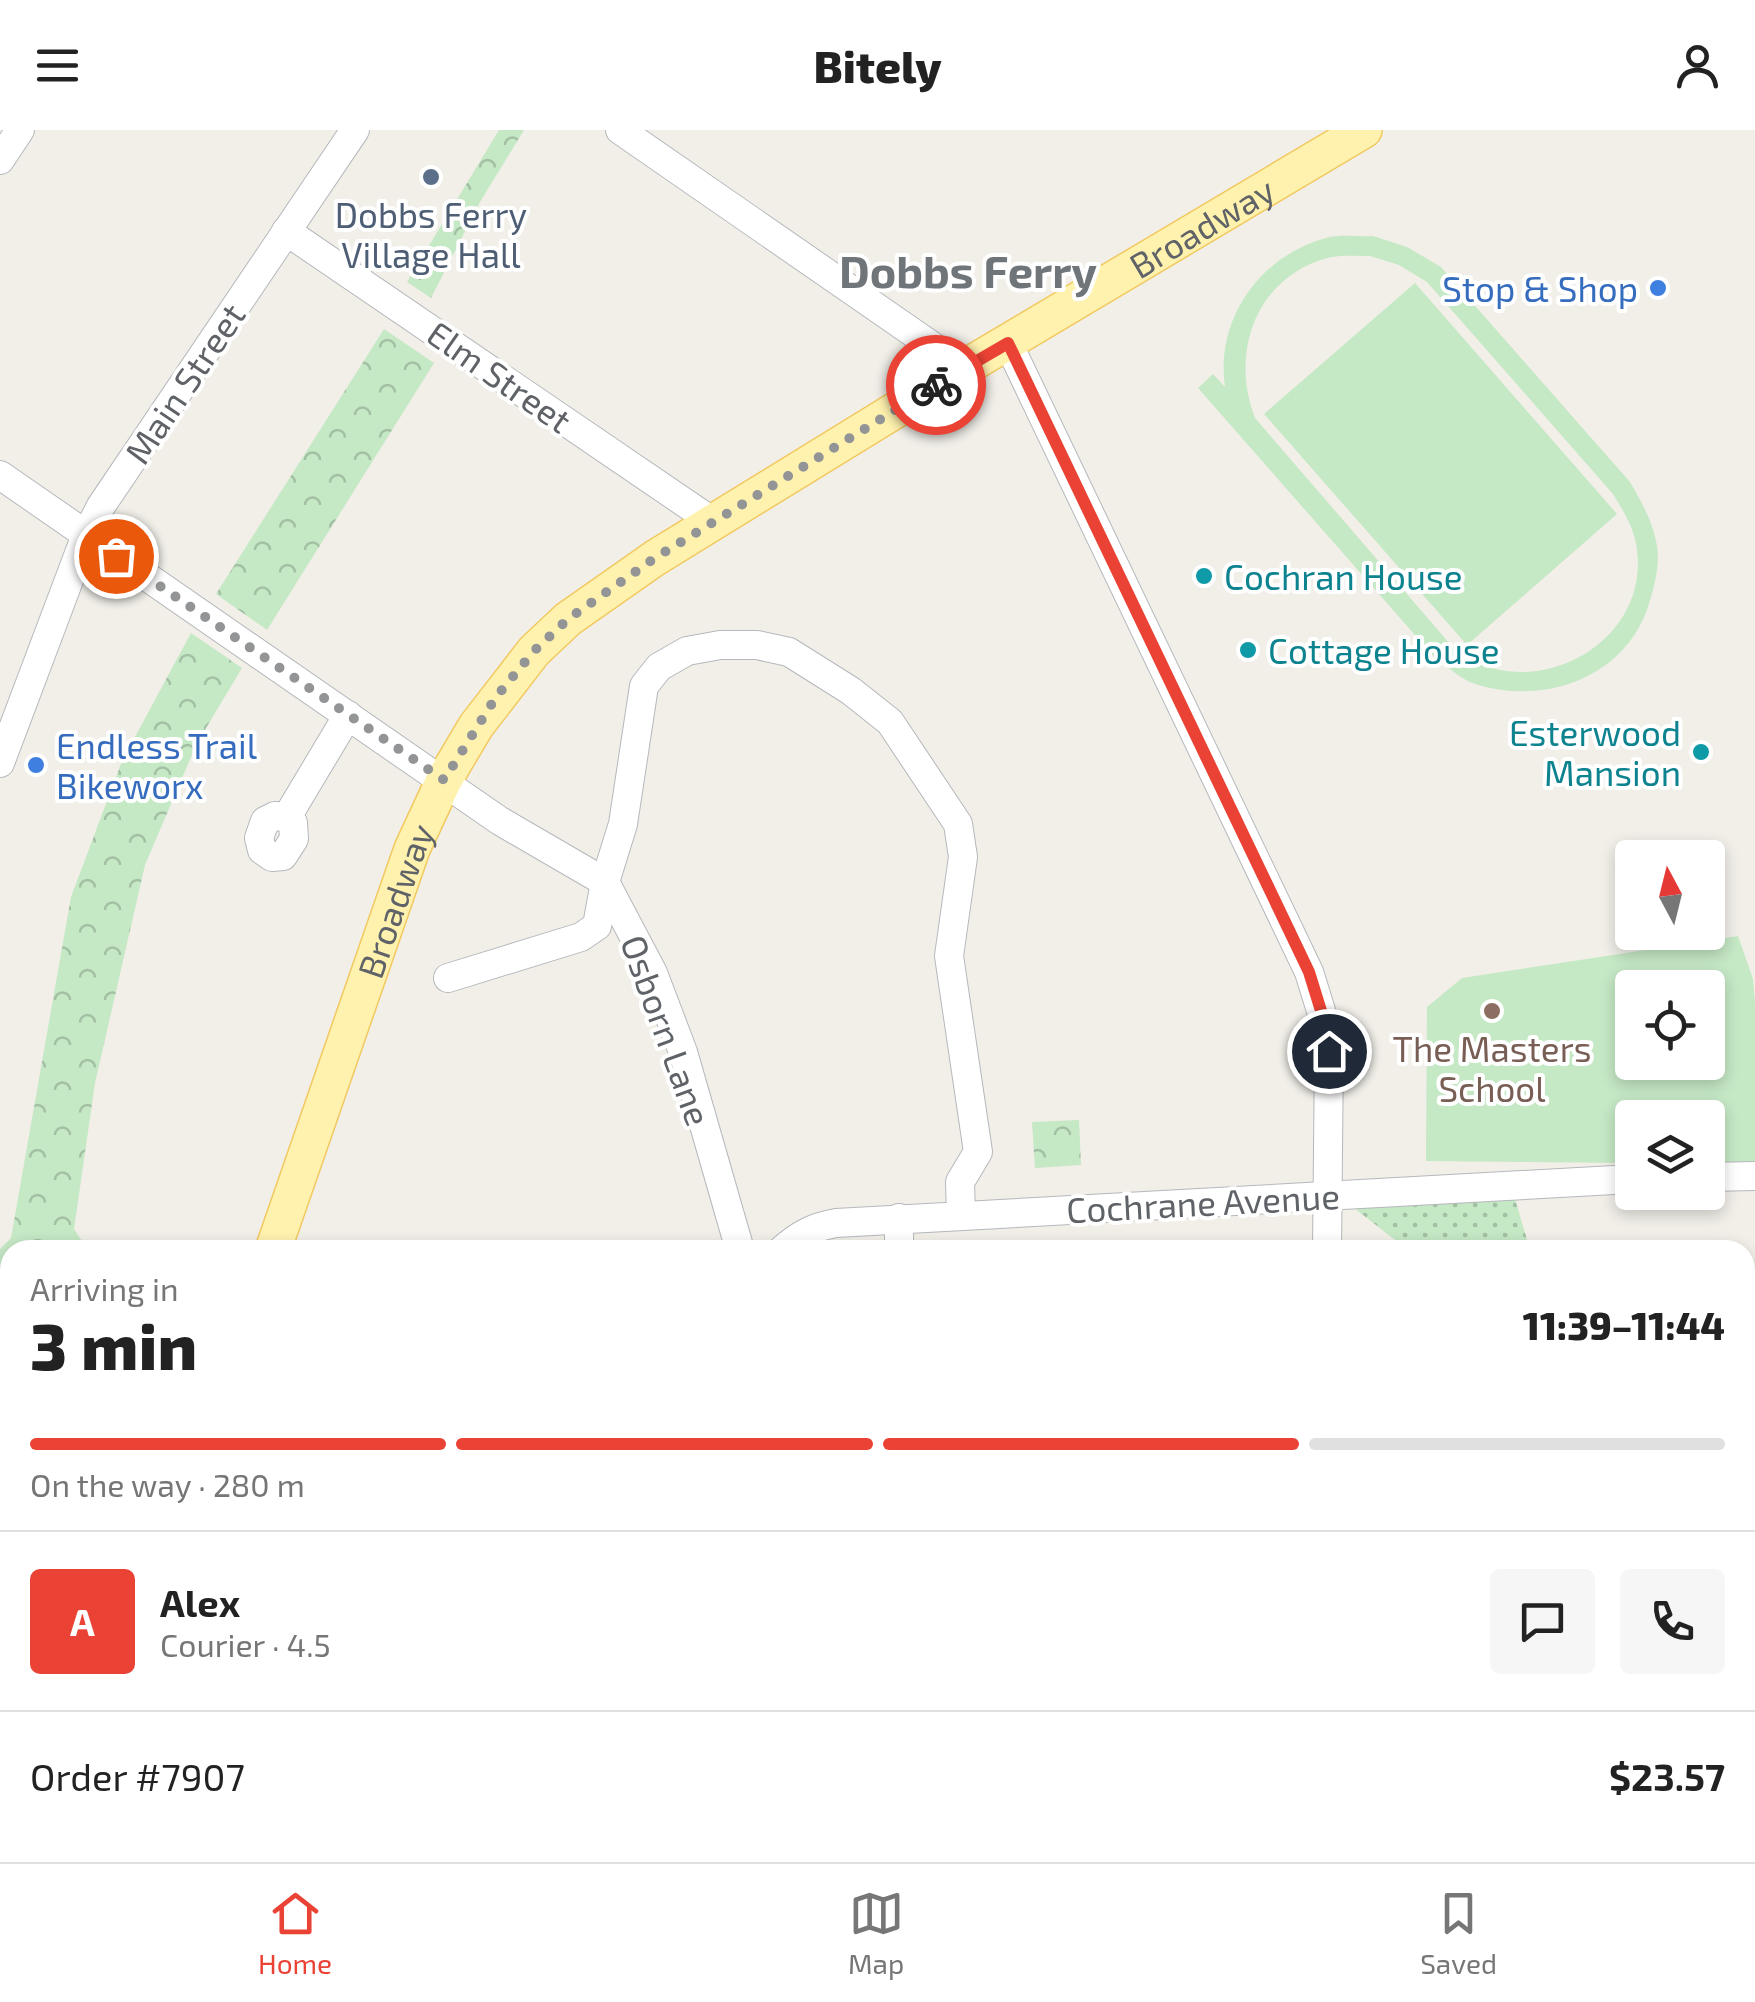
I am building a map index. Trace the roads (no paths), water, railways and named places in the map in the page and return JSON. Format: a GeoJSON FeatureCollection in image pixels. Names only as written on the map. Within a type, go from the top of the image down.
{"type":"FeatureCollection","features":[{"type":"Feature","properties":{"kind":"main road","name":"Broadway"},"geometry":{"type":"LineString","coordinates":[[276,1240],[412,849],[444,780],[476,726],[534,651],[608,590],[713,522],[1364,130]]}},
{"type":"Feature","properties":{"kind":"street"},"geometry":{"type":"LineString","coordinates":[[0,160],[20,130]]}},
{"type":"Feature","properties":{"kind":"street","name":"Main Street"},"geometry":{"type":"LineString","coordinates":[[0,764],[86,536],[101,506],[355,130]]}},
{"type":"Feature","properties":{"kind":"street"},"geometry":{"type":"LineString","coordinates":[[620,130],[964,368]]}},
{"type":"Feature","properties":{"kind":"street","name":"Elm Street"},"geometry":{"type":"LineString","coordinates":[[286,231],[713,522]]}},
{"type":"Feature","properties":{"kind":"street"},"geometry":{"type":"LineString","coordinates":[[1008,343],[1309,972],[1329,1051],[1327,1240]]}},
{"type":"Feature","properties":{"kind":"street"},"geometry":{"type":"LineString","coordinates":[[0,475],[500,820],[606,882]]}},
{"type":"Feature","properties":{"kind":"street"},"geometry":{"type":"LineString","coordinates":[[448,978],[581,937],[597,926],[623,824],[644,686],[650,675],[687,651],[720,645],[757,645],[789,652],[851,691],[890,722],[958,824],[964,857],[949,956],[978,1152],[960,1182],[961,1215]]}},
{"type":"Feature","properties":{"kind":"street"},"geometry":{"type":"LineString","coordinates":[[287,817],[348,715]]}},
{"type":"Feature","properties":{"kind":"street","name":"Osborn Lane"},"geometry":{"type":"LineString","coordinates":[[606,882],[654,974],[684,1055],[737,1240]]}},
{"type":"Feature","properties":{"kind":"street"},"geometry":{"type":"LineString","coordinates":[[1725,1177],[1755,1176]]}},
{"type":"Feature","properties":{"kind":"street","name":"Cochrane Avenue"},"geometry":{"type":"LineString","coordinates":[[793,1240],[818,1226],[899,1218],[1615,1181]]}},
{"type":"Feature","properties":{"kind":"street"},"geometry":{"type":"LineString","coordinates":[[899,1218],[900,1240]]}},
{"type":"Feature","properties":{"kind":"place","name":"Dobbs Ferry Village Hall"},"geometry":{"type":"Point","coordinates":[431,177]}},
{"type":"Feature","properties":{"kind":"place","name":"Stop & Shop"},"geometry":{"type":"Point","coordinates":[1658,288]}},
{"type":"Feature","properties":{"kind":"place","name":"Cochran House"},"geometry":{"type":"Point","coordinates":[1204,576]}},
{"type":"Feature","properties":{"kind":"place","name":"Cottage House"},"geometry":{"type":"Point","coordinates":[1248,650]}},
{"type":"Feature","properties":{"kind":"place","name":"Esterwood Mansion"},"geometry":{"type":"Point","coordinates":[1701,752]}},
{"type":"Feature","properties":{"kind":"place","name":"Endless Trail Bikeworx"},"geometry":{"type":"Point","coordinates":[36,765]}},
{"type":"Feature","properties":{"kind":"place","name":"The Masters School"},"geometry":{"type":"Point","coordinates":[1492,1011]}},
{"type":"Feature","properties":{"kind":"district","name":"Dobbs Ferry"},"geometry":{"type":"Point","coordinates":[968,270]}}]}
